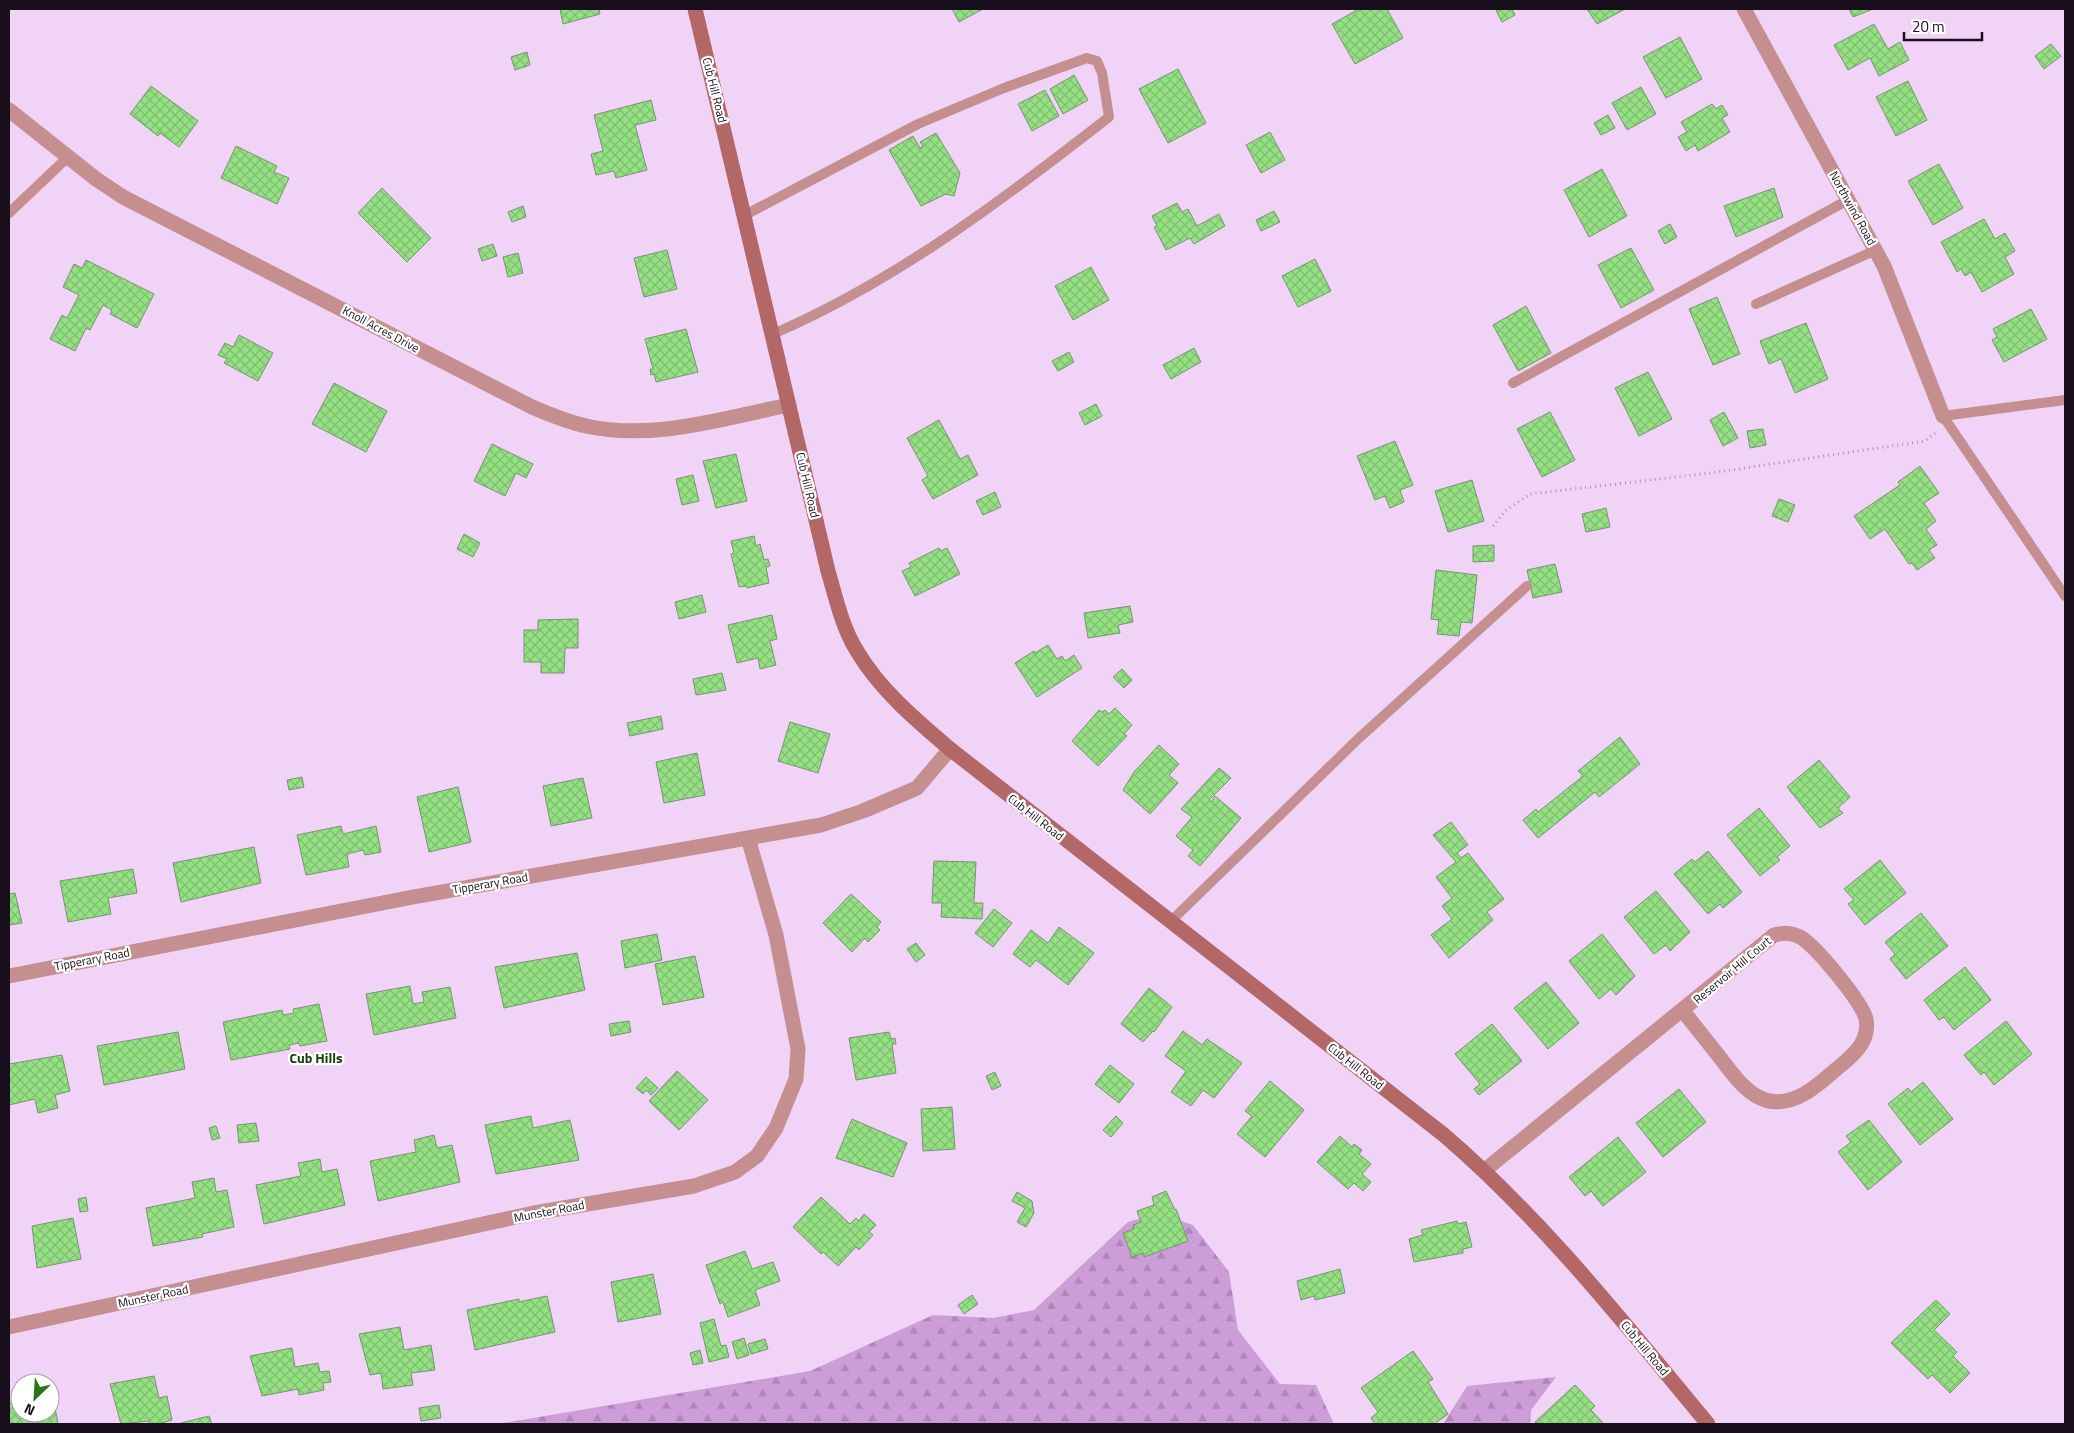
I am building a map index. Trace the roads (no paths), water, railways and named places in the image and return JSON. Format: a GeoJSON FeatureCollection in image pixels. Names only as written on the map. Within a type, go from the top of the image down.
{"type":"FeatureCollection","features":[{"type":"Feature","properties":{"kind":"street","name":"Cub Hill Road"},"geometry":{"type":"LineString","coordinates":[[695,9],[828,571],[845,626],[856,650],[873,675],[896,701],[950,749],[1444,1134],[1485,1170],[1519,1203],[1591,1283],[1708,1424]]}},
{"type":"Feature","properties":{"kind":"street","name":"Northwind Road"},"geometry":{"type":"LineString","coordinates":[[1744,9],[1884,266],[1943,416]]}},
{"type":"Feature","properties":{"kind":"street","name":"Knoll Acres Drive"},"geometry":{"type":"LineString","coordinates":[[9,110],[68,157],[123,197],[532,407],[585,426],[615,430],[647,431],[675,428],[789,405]]}},
{"type":"Feature","properties":{"kind":"street","name":"Tipperary Road"},"geometry":{"type":"LineString","coordinates":[[9,976],[413,897],[821,826],[863,811],[917,788],[950,749]]}},
{"type":"Feature","properties":{"kind":"street","name":"Munster Road"},"geometry":{"type":"LineString","coordinates":[[9,1327],[534,1213],[694,1186],[734,1172],[757,1156],[776,1128],[796,1078],[798,1049],[776,934],[748,838]]}},
{"type":"Feature","properties":{"kind":"street","name":"Reservoir Hill Court"},"geometry":{"type":"LineString","coordinates":[[1485,1170],[1774,935],[1787,933],[1800,937],[1814,948],[1858,1001],[1866,1019],[1865,1034],[1858,1052],[1805,1093],[1790,1099],[1774,1101],[1760,1098],[1743,1088],[1683,1010]]}},
{"type":"Feature","properties":{"kind":"lane"},"geometry":{"type":"LineString","coordinates":[[745,215],[918,124],[1004,88],[1087,58],[1097,61],[1102,73],[1109,117],[1046,166],[944,239],[873,284],[819,313],[773,334]]}},
{"type":"Feature","properties":{"kind":"lane"},"geometry":{"type":"LineString","coordinates":[[9,213],[68,157]]}},
{"type":"Feature","properties":{"kind":"lane"},"geometry":{"type":"LineString","coordinates":[[1513,383],[1848,200]]}},
{"type":"Feature","properties":{"kind":"lane"},"geometry":{"type":"LineString","coordinates":[[1756,304],[1876,250]]}},
{"type":"Feature","properties":{"kind":"lane"},"geometry":{"type":"LineString","coordinates":[[2065,400],[1943,416],[2065,596]]}},
{"type":"Feature","properties":{"kind":"lane"},"geometry":{"type":"LineString","coordinates":[[1170,922],[1358,739],[1527,586]]}},
{"type":"Feature","properties":{"kind":"district","name":"Cub Hills"},"geometry":{"type":"Point","coordinates":[316,1057]}}]}
